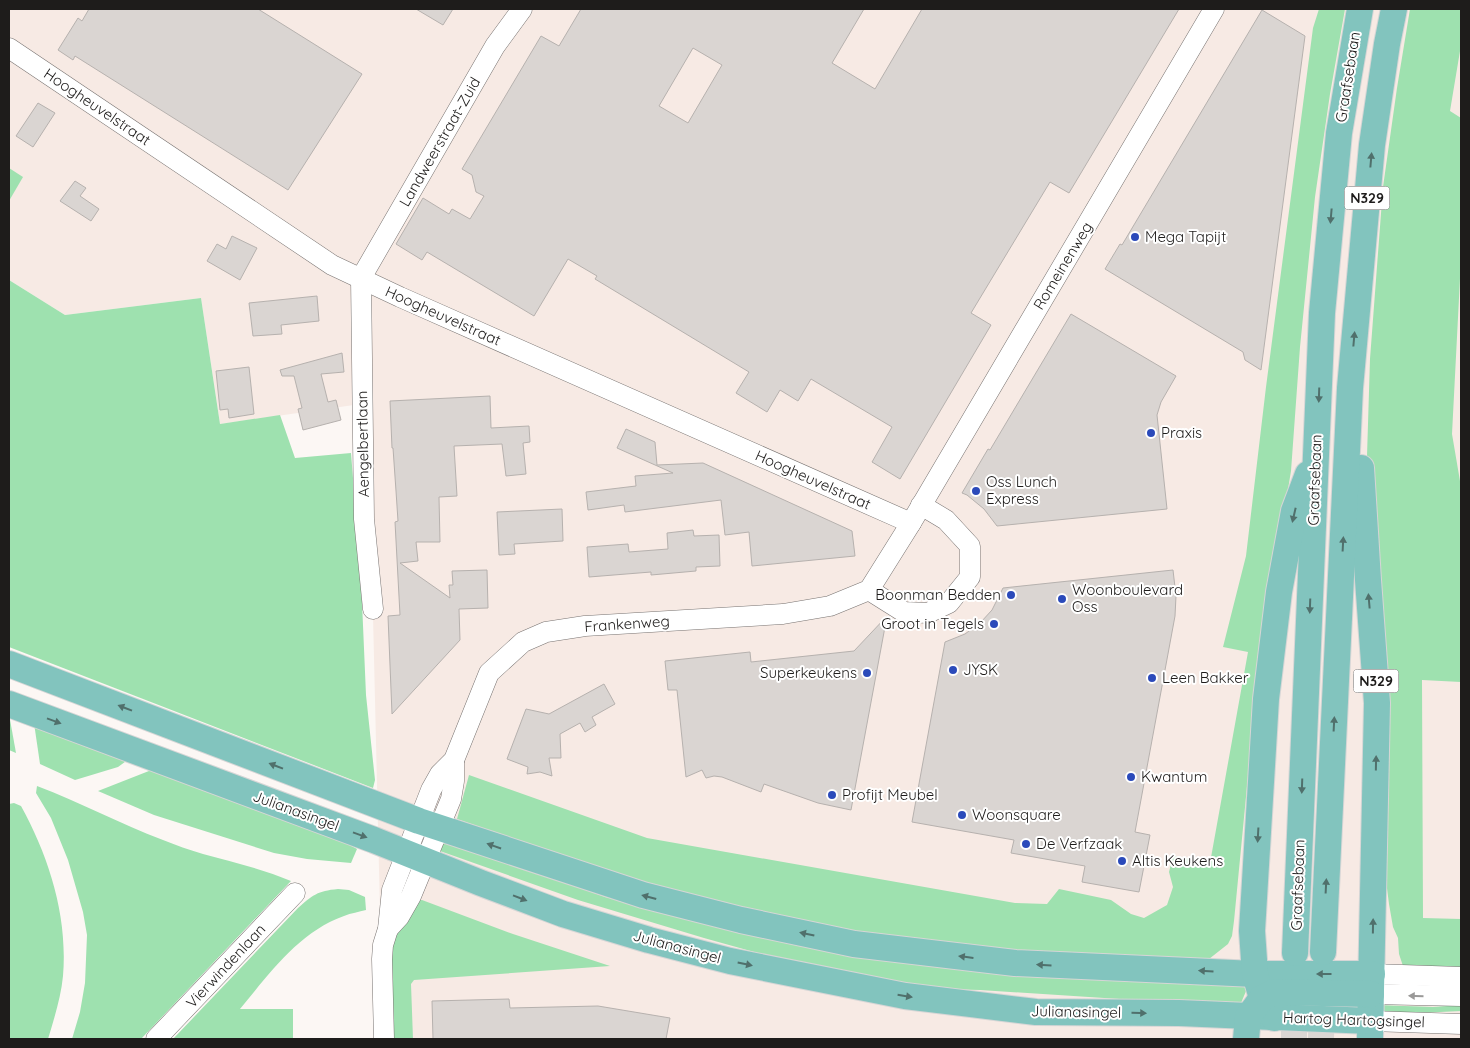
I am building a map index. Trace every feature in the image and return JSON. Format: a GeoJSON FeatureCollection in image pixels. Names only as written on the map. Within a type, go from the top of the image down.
{"type":"FeatureCollection","features":[{"type":"Feature","properties":{"kind":"main road","name":"Graafsebaan"},"geometry":{"type":"LineString","coordinates":[[1295,953],[1322,313],[1339,133],[1360,9]]}},
{"type":"Feature","properties":{"kind":"main road","name":"Graafsebaan"},"geometry":{"type":"LineString","coordinates":[[1323,952],[1350,388],[1372,145],[1394,9]]}},
{"type":"Feature","properties":{"kind":"main road","name":"N329"},"geometry":{"type":"LineString","coordinates":[[1350,388],[1361,471],[1377,703],[1370,1030]]}},
{"type":"Feature","properties":{"kind":"main road","name":"N329"},"geometry":{"type":"LineString","coordinates":[[1257,1009],[1253,921],[1266,699],[1279,592],[1294,510],[1316,453]]}},
{"type":"Feature","properties":{"kind":"main road","name":"Julianasingel"},"geometry":{"type":"LineString","coordinates":[[9,664],[429,825],[643,895],[741,920],[854,944],[1015,963],[1257,1009]]}},
{"type":"Feature","properties":{"kind":"main road","name":"Julianasingel"},"geometry":{"type":"LineString","coordinates":[[9,704],[417,856],[563,914],[649,940],[740,963],[905,996],[1036,1012],[1179,1014],[1257,1009],[1372,984]]}},
{"type":"Feature","properties":{"kind":"main road","name":"Hartog Hartogsingel"},"geometry":{"type":"LineString","coordinates":[[1257,1009],[1370,1030]]}},
{"type":"Feature","properties":{"kind":"street","name":"Landweerstraat-Zuid"},"geometry":{"type":"LineString","coordinates":[[361,278],[495,46],[522,9]]}},
{"type":"Feature","properties":{"kind":"street","name":"Romeinenweg"},"geometry":{"type":"LineString","coordinates":[[911,523],[1214,9]]}},
{"type":"Feature","properties":{"kind":"street","name":"Hoogheuvelstraat"},"geometry":{"type":"LineString","coordinates":[[9,48],[332,264],[409,301],[911,523]]}},
{"type":"Feature","properties":{"kind":"street","name":"Aengelbertlaan"},"geometry":{"type":"LineString","coordinates":[[361,278],[364,519],[373,609]]}},
{"type":"Feature","properties":{"kind":"street"},"geometry":{"type":"LineString","coordinates":[[911,523],[869,590],[904,612],[928,613],[950,603],[970,577],[970,546],[946,520],[921,505]]}},
{"type":"Feature","properties":{"kind":"street","name":"Frankenweg"},"geometry":{"type":"LineString","coordinates":[[417,856],[429,825],[451,798],[454,781],[454,760],[489,673],[523,642],[546,632],[586,626],[783,614],[830,606],[869,590]]}},
{"type":"Feature","properties":{"kind":"street"},"geometry":{"type":"LineString","coordinates":[[384,1039],[383,945],[388,929],[399,917],[412,896],[417,856]]}},
{"type":"Feature","properties":{"kind":"street","name":"Vierwindenlaan"},"geometry":{"type":"LineString","coordinates":[[156,1039],[295,892]]}},
{"type":"Feature","properties":{"kind":"street"},"geometry":{"type":"LineString","coordinates":[[1372,984],[1461,977]]}},
{"type":"Feature","properties":{"kind":"street","name":"Hartog Hartogsingel"},"geometry":{"type":"LineString","coordinates":[[1372,984],[1461,996]]}},
{"type":"Feature","properties":{"kind":"street","name":"Hartog Hartogsingel"},"geometry":{"type":"LineString","coordinates":[[1370,1030],[1461,1024]]}},
{"type":"Feature","properties":{"kind":"shaded area"},"geometry":{"type":"Polygon","coordinates":[[[9,9],[1461,9],[1461,1039],[383,1039],[368,403],[220,424],[201,298],[65,315],[9,280],[9,9]]]}},
{"type":"Feature","properties":{"kind":"green space"},"geometry":{"type":"Polygon","coordinates":[[[1319,9],[1345,9],[1315,197],[1300,347],[1291,471],[1254,714],[1234,921],[1232,936],[1228,944],[1209,959],[1106,959],[885,939],[678,893],[567,858],[457,819],[469,775],[647,838],[1015,903],[1047,904],[1059,889],[1111,900],[1131,914],[1144,918],[1167,905],[1173,887],[1169,872],[1173,856],[1210,863],[1248,652],[1223,647],[1246,556],[1313,28],[1319,9]]]}},
{"type":"Feature","properties":{"kind":"green space"},"geometry":{"type":"Polygon","coordinates":[[[1410,9],[1461,9],[1461,45],[1450,111],[1461,118],[1461,259],[1452,434],[1461,487],[1461,682],[1422,680],[1423,918],[1461,919],[1461,970],[1404,969],[1399,954],[1398,938],[1393,927],[1381,841],[1367,456],[1370,359],[1383,187],[1410,9]]]}},
{"type":"Feature","properties":{"kind":"green space"},"geometry":{"type":"Polygon","coordinates":[[[9,168],[23,177],[9,201],[9,168]]]}},
{"type":"Feature","properties":{"kind":"green space"},"geometry":{"type":"Polygon","coordinates":[[[9,280],[65,315],[201,298],[220,424],[280,415],[295,458],[351,453],[361,579],[366,695],[375,780],[373,788],[9,647],[9,280]]]}},
{"type":"Feature","properties":{"kind":"green space"},"geometry":{"type":"Polygon","coordinates":[[[9,714],[16,753],[9,750],[9,714]]]}},
{"type":"Feature","properties":{"kind":"green space"},"geometry":{"type":"Polygon","coordinates":[[[34,723],[129,759],[118,767],[75,780],[40,764],[34,723]]]}},
{"type":"Feature","properties":{"kind":"green space"},"geometry":{"type":"Polygon","coordinates":[[[154,769],[346,843],[357,849],[351,863],[307,859],[274,853],[154,815],[98,791],[154,769]]]}},
{"type":"Feature","properties":{"kind":"green space"},"geometry":{"type":"Polygon","coordinates":[[[37,786],[178,846],[258,869],[291,881],[141,1039],[72,1039],[80,1012],[85,983],[87,935],[83,912],[68,860],[51,818],[36,793],[37,786]]]}},
{"type":"Feature","properties":{"kind":"green space"},"geometry":{"type":"Polygon","coordinates":[[[14,803],[21,806],[40,846],[48,866],[59,909],[64,954],[63,976],[57,1008],[48,1039],[9,1039],[9,804],[14,803]]]}},
{"type":"Feature","properties":{"kind":"green space"},"geometry":{"type":"Polygon","coordinates":[[[445,838],[605,897],[723,925],[1249,984],[1241,1003],[1135,1000],[980,990],[906,988],[797,964],[578,900],[440,851],[445,838]]]}},
{"type":"Feature","properties":{"kind":"green space"},"geometry":{"type":"Polygon","coordinates":[[[338,889],[349,890],[365,897],[366,910],[328,923],[299,943],[274,968],[240,1009],[293,1009],[293,1039],[173,1039],[298,908],[316,894],[338,889]]]}},
{"type":"Feature","properties":{"kind":"green space"},"geometry":{"type":"Polygon","coordinates":[[[422,900],[513,934],[610,966],[414,980],[411,984],[413,1039],[389,1039],[392,945],[415,901],[422,900]]]}},
{"type":"Feature","properties":{"kind":"green space"},"geometry":{"type":"Polygon","coordinates":[[[1376,1005],[1433,1007],[1461,1005],[1461,1011],[1377,1015],[1376,1005]]]}},
{"type":"Feature","properties":{"kind":"building"},"geometry":{"type":"Polygon","coordinates":[[[89,9],[258,9],[362,74],[288,190],[75,56],[73,60],[58,50],[78,18],[82,21],[89,9]]]}},
{"type":"Feature","properties":{"kind":"building"},"geometry":{"type":"Polygon","coordinates":[[[416,9],[453,9],[443,25],[416,9]]]}},
{"type":"Feature","properties":{"kind":"building"},"geometry":{"type":"Polygon","coordinates":[[[581,9],[864,9],[832,63],[875,89],[922,9],[1179,9],[1069,193],[1050,182],[971,313],[991,325],[900,479],[872,462],[892,427],[811,379],[798,401],[780,390],[767,412],[736,393],[749,372],[595,279],[597,276],[568,259],[534,316],[427,252],[422,260],[396,244],[423,198],[449,214],[452,209],[470,219],[484,196],[476,192],[472,175],[462,169],[541,36],[559,46],[581,9]],[[693,48],[659,106],[688,123],[722,65],[693,48]]]}},
{"type":"Feature","properties":{"kind":"building"},"geometry":{"type":"Polygon","coordinates":[[[1262,10],[1305,36],[1261,370],[1245,360],[1243,352],[1105,269],[1120,244],[1122,245],[1262,10]]]}},
{"type":"Feature","properties":{"kind":"building"},"geometry":{"type":"Polygon","coordinates":[[[38,103],[55,113],[33,147],[16,136],[38,103]]]}},
{"type":"Feature","properties":{"kind":"building"},"geometry":{"type":"Polygon","coordinates":[[[75,181],[86,188],[80,196],[99,209],[91,221],[60,201],[75,181]]]}},
{"type":"Feature","properties":{"kind":"building"},"geometry":{"type":"Polygon","coordinates":[[[232,236],[257,248],[240,280],[207,261],[217,244],[226,249],[232,236]]]}},
{"type":"Feature","properties":{"kind":"building"},"geometry":{"type":"Polygon","coordinates":[[[317,296],[319,321],[281,325],[282,334],[253,336],[249,303],[317,296]]]}},
{"type":"Feature","properties":{"kind":"building"},"geometry":{"type":"Polygon","coordinates":[[[1071,314],[1176,376],[1161,402],[1157,415],[1167,509],[997,526],[984,509],[962,493],[988,449],[990,450],[1071,314]]]}},
{"type":"Feature","properties":{"kind":"building"},"geometry":{"type":"Polygon","coordinates":[[[342,353],[344,372],[321,374],[328,402],[336,400],[341,420],[303,430],[298,409],[302,408],[294,376],[282,376],[280,370],[342,353]]]}},
{"type":"Feature","properties":{"kind":"building"},"geometry":{"type":"Polygon","coordinates":[[[249,367],[254,414],[229,418],[228,409],[220,410],[216,371],[249,367]]]}},
{"type":"Feature","properties":{"kind":"building"},"geometry":{"type":"Polygon","coordinates":[[[490,396],[491,428],[529,426],[530,442],[523,443],[526,474],[506,476],[502,444],[454,446],[457,496],[439,497],[440,542],[416,542],[418,561],[400,563],[450,598],[449,585],[453,585],[452,571],[487,570],[488,608],[459,609],[460,640],[392,714],[388,616],[400,615],[395,522],[398,521],[390,401],[490,396]]]}},
{"type":"Feature","properties":{"kind":"building"},"geometry":{"type":"Polygon","coordinates":[[[626,429],[655,442],[657,465],[703,463],[852,531],[855,556],[752,566],[749,532],[725,535],[721,500],[625,512],[624,505],[588,510],[586,492],[636,486],[635,476],[673,473],[617,448],[626,429]]]}},
{"type":"Feature","properties":{"kind":"building"},"geometry":{"type":"Polygon","coordinates":[[[562,509],[563,541],[514,544],[515,554],[499,555],[497,512],[562,509]]]}},
{"type":"Feature","properties":{"kind":"building"},"geometry":{"type":"Polygon","coordinates":[[[693,530],[694,536],[719,535],[720,566],[696,567],[696,571],[651,575],[651,572],[589,577],[587,547],[628,544],[629,552],[668,549],[667,533],[693,530]]]}},
{"type":"Feature","properties":{"kind":"building"},"geometry":{"type":"Polygon","coordinates":[[[1173,570],[1176,596],[1175,616],[1135,832],[1150,835],[1139,892],[1082,882],[1085,866],[1011,853],[1014,840],[912,822],[945,642],[965,634],[981,622],[992,610],[1003,588],[1173,570]]]}},
{"type":"Feature","properties":{"kind":"building"},"geometry":{"type":"Polygon","coordinates":[[[887,616],[851,810],[818,803],[764,784],[761,792],[722,777],[706,778],[702,770],[686,777],[677,690],[668,690],[665,661],[750,652],[751,662],[854,651],[887,616]]]}},
{"type":"Feature","properties":{"kind":"building"},"geometry":{"type":"Polygon","coordinates":[[[604,684],[615,704],[592,717],[596,725],[585,732],[580,723],[560,734],[561,758],[549,758],[552,776],[540,772],[527,774],[528,767],[507,759],[526,709],[549,714],[604,684]]]}},
{"type":"Feature","properties":{"kind":"building"},"geometry":{"type":"Polygon","coordinates":[[[509,999],[510,1008],[598,1006],[670,1018],[666,1039],[433,1039],[432,1001],[509,999]]]}},
{"type":"Feature","properties":{"kind":"tunnel"},"geometry":{"type":"LineString","coordinates":[[1294,997],[1294,1039]]}},
{"type":"Feature","properties":{"kind":"tunnel"},"geometry":{"type":"LineString","coordinates":[[1321,1039],[1322,998]]}},
{"type":"Feature","properties":{"kind":"place","name":"Mega Tapijt"},"geometry":{"type":"Point","coordinates":[1135,237]}},
{"type":"Feature","properties":{"kind":"place","name":"Praxis"},"geometry":{"type":"Point","coordinates":[1151,433]}},
{"type":"Feature","properties":{"kind":"place","name":"Oss Lunch Express"},"geometry":{"type":"Point","coordinates":[976,491]}},
{"type":"Feature","properties":{"kind":"place","name":"Boonman Bedden"},"geometry":{"type":"Point","coordinates":[1011,595]}},
{"type":"Feature","properties":{"kind":"place","name":"Woonboulevard Oss"},"geometry":{"type":"Point","coordinates":[1062,599]}},
{"type":"Feature","properties":{"kind":"place","name":"Groot in Tegels"},"geometry":{"type":"Point","coordinates":[994,624]}},
{"type":"Feature","properties":{"kind":"place","name":"JYSK"},"geometry":{"type":"Point","coordinates":[953,670]}},
{"type":"Feature","properties":{"kind":"place","name":"Superkeukens"},"geometry":{"type":"Point","coordinates":[867,673]}},
{"type":"Feature","properties":{"kind":"place","name":"Leen Bakker"},"geometry":{"type":"Point","coordinates":[1152,678]}},
{"type":"Feature","properties":{"kind":"place","name":"Kwantum"},"geometry":{"type":"Point","coordinates":[1131,777]}},
{"type":"Feature","properties":{"kind":"place","name":"Profijt Meubel"},"geometry":{"type":"Point","coordinates":[832,795]}},
{"type":"Feature","properties":{"kind":"place","name":"Woonsquare"},"geometry":{"type":"Point","coordinates":[962,815]}},
{"type":"Feature","properties":{"kind":"place","name":"De Verfzaak"},"geometry":{"type":"Point","coordinates":[1026,844]}},
{"type":"Feature","properties":{"kind":"place","name":"Altis Keukens"},"geometry":{"type":"Point","coordinates":[1122,861]}}]}
